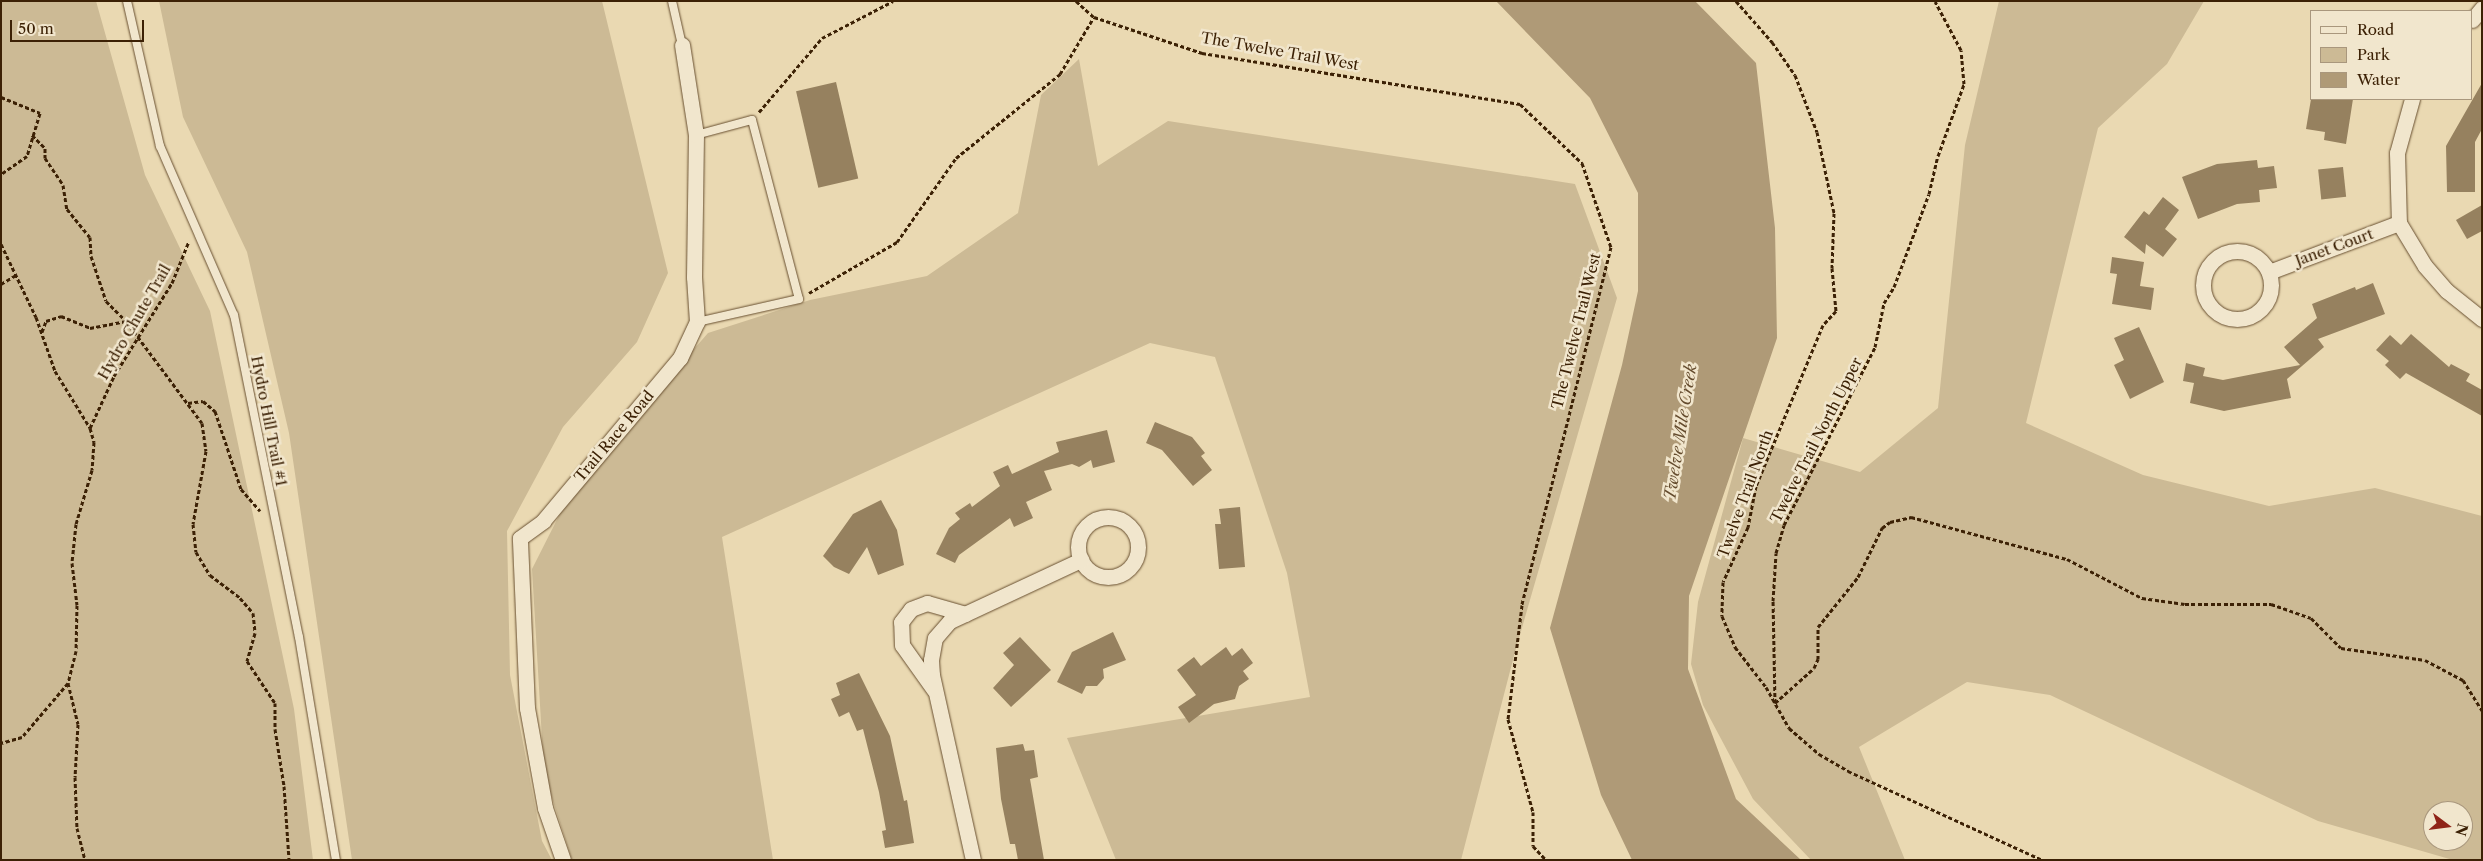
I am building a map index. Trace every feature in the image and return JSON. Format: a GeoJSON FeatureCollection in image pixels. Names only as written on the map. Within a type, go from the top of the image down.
{"type":"FeatureCollection","features":[{"type":"Feature","properties":{"kind":"street"},"geometry":{"type":"LineString","coordinates":[[2473,19],[2482,8]]}},
{"type":"Feature","properties":{"kind":"street","name":"Trail Race Road"},"geometry":{"type":"LineString","coordinates":[[563,860],[545,808],[527,708],[520,538],[544,520],[680,358],[697,322],[694,277],[696,135],[682,45]]}},
{"type":"Feature","properties":{"kind":"street"},"geometry":{"type":"LineString","coordinates":[[2412,100],[2397,153],[2399,223],[2425,266],[2447,291],[2482,319]]}},
{"type":"Feature","properties":{"kind":"street","name":"Janet Court"},"geometry":{"type":"LineString","coordinates":[[2269,272],[2399,223]]}},
{"type":"Feature","properties":{"kind":"street"},"geometry":{"type":"LineString","coordinates":[[2235,251],[2255,256],[2269,272],[2270,293],[2259,311],[2250,316],[2229,318],[2219,313],[2206,297],[2204,276],[2209,266],[2225,253],[2235,251]]}},
{"type":"Feature","properties":{"kind":"street"},"geometry":{"type":"LineString","coordinates":[[1115,517],[1131,526],[1136,533],[1139,552],[1135,561],[1121,575],[1101,577],[1092,573],[1081,560],[1079,538],[1089,523],[1097,518],[1115,517]]}},
{"type":"Feature","properties":{"kind":"street"},"geometry":{"type":"LineString","coordinates":[[973,860],[931,665],[933,644],[946,624],[1081,560]]}},
{"type":"Feature","properties":{"kind":"street"},"geometry":{"type":"LineString","coordinates":[[940,700],[902,645],[901,622],[911,609],[927,603],[965,614]]}},
{"type":"Feature","properties":{"kind":"lane","name":"Hydro Hill Trail #1"},"geometry":{"type":"LineString","coordinates":[[127,1],[160,146],[234,315],[299,637],[336,860]]}},
{"type":"Feature","properties":{"kind":"lane","name":"Trail Race Road"},"geometry":{"type":"LineString","coordinates":[[672,1],[682,45]]}},
{"type":"Feature","properties":{"kind":"lane"},"geometry":{"type":"LineString","coordinates":[[696,135],[752,120],[799,299],[697,322]]}},
{"type":"Feature","properties":{"kind":"path"},"geometry":{"type":"LineString","coordinates":[[752,120],[822,38],[893,1]]}},
{"type":"Feature","properties":{"kind":"path","name":"The Twelve Trail West"},"geometry":{"type":"LineString","coordinates":[[1076,1],[1094,17],[1202,53],[1520,104],[1582,163],[1612,247],[1522,605],[1508,719],[1533,812],[1533,846],[1546,860]]}},
{"type":"Feature","properties":{"kind":"path","name":"Twelve Trail North"},"geometry":{"type":"LineString","coordinates":[[1736,1],[1772,42],[1795,75],[1817,132],[1834,212],[1832,268],[1836,311],[1823,325],[1760,477],[1748,527],[1724,582],[1722,616],[1735,647],[1775,703],[1790,728],[1819,754],[1848,771],[2042,860]]}},
{"type":"Feature","properties":{"kind":"path","name":"Twelve Trail North Upper"},"geometry":{"type":"LineString","coordinates":[[1775,703],[1773,600],[1776,553],[1784,525],[1875,347],[1884,303],[1894,287],[1929,194],[1938,156],[1964,84],[1962,50],[1935,1]]}},
{"type":"Feature","properties":{"kind":"path"},"geometry":{"type":"LineString","coordinates":[[799,299],[897,242],[956,158],[1060,74],[1094,17]]}},
{"type":"Feature","properties":{"kind":"path"},"geometry":{"type":"LineString","coordinates":[[1,97],[40,113],[27,156],[1,174]]}},
{"type":"Feature","properties":{"kind":"path"},"geometry":{"type":"LineString","coordinates":[[32,135],[45,148],[46,158],[63,186],[66,209],[90,237],[91,256],[106,301],[126,321],[202,423],[206,451],[193,524],[196,552],[210,575],[240,598],[252,613],[255,633],[247,661],[275,703],[274,729],[284,786],[289,860]]}},
{"type":"Feature","properties":{"kind":"path","name":"Hydro Chute Trail"},"geometry":{"type":"LineString","coordinates":[[90,428],[114,376],[172,283],[195,227]]}},
{"type":"Feature","properties":{"kind":"path"},"geometry":{"type":"LineString","coordinates":[[1,244],[42,332],[55,372],[90,428],[94,442],[92,470],[76,524],[72,563],[77,605],[76,651],[68,683],[22,737],[1,743]]}},
{"type":"Feature","properties":{"kind":"path"},"geometry":{"type":"LineString","coordinates":[[1,284],[16,275]]}},
{"type":"Feature","properties":{"kind":"path"},"geometry":{"type":"LineString","coordinates":[[42,332],[46,322],[61,316],[90,328],[126,321]]}},
{"type":"Feature","properties":{"kind":"path"},"geometry":{"type":"LineString","coordinates":[[188,403],[203,401],[215,411],[241,489],[268,518],[275,517]]}},
{"type":"Feature","properties":{"kind":"path"},"geometry":{"type":"LineString","coordinates":[[1775,703],[1814,668],[1820,622],[1858,576],[1882,528],[1890,522],[1911,517],[2066,560],[2142,598],[2185,604],[2271,604],[2311,618],[2341,648],[2425,660],[2463,680],[2482,710]]}},
{"type":"Feature","properties":{"kind":"path"},"geometry":{"type":"LineString","coordinates":[[68,683],[78,724],[75,777],[76,828],[85,860]]}},
{"type":"Feature","properties":{"kind":"green space"},"geometry":{"type":"Polygon","coordinates":[[[1,1],[96,1],[145,175],[210,311],[294,709],[313,860],[1,860],[1,1]]]}},
{"type":"Feature","properties":{"kind":"green space"},"geometry":{"type":"Polygon","coordinates":[[[159,1],[602,1],[668,273],[637,342],[563,427],[507,531],[510,675],[542,841],[552,860],[352,860],[289,433],[247,252],[183,117],[159,1]]]}},
{"type":"Feature","properties":{"kind":"green space"},"geometry":{"type":"Polygon","coordinates":[[[1999,1],[2204,1],[2167,64],[2098,128],[2026,423],[2143,475],[2269,506],[2375,488],[2482,516],[2482,860],[2453,860],[2318,821],[2050,695],[1967,682],[1859,747],[1905,860],[1811,860],[1753,799],[1703,705],[1691,664],[1698,602],[1743,438],[1860,472],[1938,408],[1965,145],[1999,1]]]}},
{"type":"Feature","properties":{"kind":"green space"},"geometry":{"type":"Polygon","coordinates":[[[1079,59],[1098,166],[1168,121],[1575,184],[1617,298],[1515,652],[1461,860],[1116,860],[1067,738],[1310,697],[1287,573],[1215,357],[1150,343],[722,537],[773,860],[572,860],[544,773],[532,569],[573,488],[708,333],[810,300],[927,276],[1018,213],[1041,95],[1079,59]]]}},
{"type":"Feature","properties":{"kind":"water","name":"Twelve Mile Creek"},"geometry":{"type":"Polygon","coordinates":[[[1496,1],[1695,1],[1756,63],[1775,228],[1777,338],[1689,596],[1688,669],[1736,799],[1801,860],[1632,860],[1601,795],[1550,628],[1622,365],[1638,291],[1638,193],[1590,98],[1496,1]]]}},
{"type":"Feature","properties":{"kind":"building"},"geometry":{"type":"Polygon","coordinates":[[[836,82],[858,178],[818,188],[796,91],[836,82]]]}},
{"type":"Feature","properties":{"kind":"building"},"geometry":{"type":"Polygon","coordinates":[[[2482,83],[2482,129],[2475,142],[2475,192],[2447,192],[2446,146],[2482,83]]]}},
{"type":"Feature","properties":{"kind":"building"},"geometry":{"type":"Polygon","coordinates":[[[2311,100],[2353,100],[2346,144],[2324,140],[2325,132],[2306,129],[2311,100]]]}},
{"type":"Feature","properties":{"kind":"building"},"geometry":{"type":"Polygon","coordinates":[[[2257,160],[2258,168],[2274,166],[2277,188],[2259,190],[2260,202],[2237,204],[2198,219],[2182,177],[2217,164],[2257,160]]]}},
{"type":"Feature","properties":{"kind":"building"},"geometry":{"type":"Polygon","coordinates":[[[2343,167],[2346,197],[2321,199],[2318,170],[2343,167]]]}},
{"type":"Feature","properties":{"kind":"building"},"geometry":{"type":"Polygon","coordinates":[[[2163,197],[2179,210],[2165,229],[2177,239],[2163,257],[2146,244],[2145,254],[2124,237],[2144,211],[2149,215],[2163,197]]]}},
{"type":"Feature","properties":{"kind":"building"},"geometry":{"type":"Polygon","coordinates":[[[2482,205],[2482,231],[2467,239],[2456,220],[2482,205]]]}},
{"type":"Feature","properties":{"kind":"building"},"geometry":{"type":"Polygon","coordinates":[[[2112,257],[2144,262],[2140,286],[2154,288],[2151,310],[2112,304],[2117,274],[2110,273],[2112,257]]]}},
{"type":"Feature","properties":{"kind":"building"},"geometry":{"type":"Polygon","coordinates":[[[2373,283],[2385,314],[2318,339],[2324,347],[2287,379],[2291,398],[2224,411],[2190,403],[2194,383],[2183,381],[2186,363],[2205,368],[2203,376],[2223,380],[2300,365],[2284,347],[2317,318],[2312,304],[2355,287],[2356,290],[2373,283]]]}},
{"type":"Feature","properties":{"kind":"building"},"geometry":{"type":"Polygon","coordinates":[[[2139,327],[2164,382],[2130,399],[2114,365],[2124,360],[2114,338],[2139,327]]]}},
{"type":"Feature","properties":{"kind":"building"},"geometry":{"type":"Polygon","coordinates":[[[2411,334],[2449,367],[2451,364],[2470,374],[2466,381],[2482,390],[2482,416],[2406,373],[2400,379],[2385,365],[2389,361],[2376,350],[2390,335],[2401,345],[2411,334]]]}},
{"type":"Feature","properties":{"kind":"building"},"geometry":{"type":"Polygon","coordinates":[[[1155,422],[1192,437],[1205,453],[1201,456],[1212,470],[1193,486],[1162,450],[1146,443],[1155,422]]]}},
{"type":"Feature","properties":{"kind":"building"},"geometry":{"type":"Polygon","coordinates":[[[1107,430],[1115,462],[1093,468],[1091,460],[1079,467],[1072,464],[1044,471],[1052,490],[1026,502],[1033,518],[1014,527],[1010,518],[959,555],[955,563],[936,554],[949,528],[960,519],[955,513],[970,503],[972,507],[1000,486],[993,472],[1008,465],[1012,474],[1059,452],[1056,442],[1107,430]]]}},
{"type":"Feature","properties":{"kind":"building"},"geometry":{"type":"Polygon","coordinates":[[[881,500],[897,530],[904,565],[878,575],[867,547],[849,574],[834,567],[823,556],[853,514],[881,500]]]}},
{"type":"Feature","properties":{"kind":"building"},"geometry":{"type":"Polygon","coordinates":[[[1240,507],[1245,567],[1219,569],[1215,524],[1221,524],[1219,509],[1240,507]]]}},
{"type":"Feature","properties":{"kind":"building"},"geometry":{"type":"Polygon","coordinates":[[[1113,632],[1126,660],[1103,669],[1104,678],[1097,686],[1086,686],[1082,694],[1057,682],[1072,652],[1113,632]]]}},
{"type":"Feature","properties":{"kind":"building"},"geometry":{"type":"Polygon","coordinates":[[[1020,637],[1051,670],[1011,707],[993,688],[1014,665],[1003,653],[1020,637]]]}},
{"type":"Feature","properties":{"kind":"building"},"geometry":{"type":"Polygon","coordinates":[[[1226,647],[1232,656],[1242,648],[1253,663],[1243,671],[1249,679],[1239,686],[1235,699],[1214,704],[1189,723],[1178,707],[1196,695],[1177,670],[1194,657],[1201,666],[1226,647]]]}},
{"type":"Feature","properties":{"kind":"building"},"geometry":{"type":"Polygon","coordinates":[[[859,673],[890,736],[904,801],[907,800],[914,843],[885,848],[882,831],[886,830],[879,792],[863,729],[857,731],[849,712],[839,717],[831,699],[840,695],[836,683],[859,673]]]}},
{"type":"Feature","properties":{"kind":"building"},"geometry":{"type":"Polygon","coordinates":[[[1023,744],[1025,751],[1034,750],[1038,777],[1030,779],[1044,860],[1018,860],[1015,844],[1010,844],[1001,799],[996,748],[1023,744]]]}}]}
